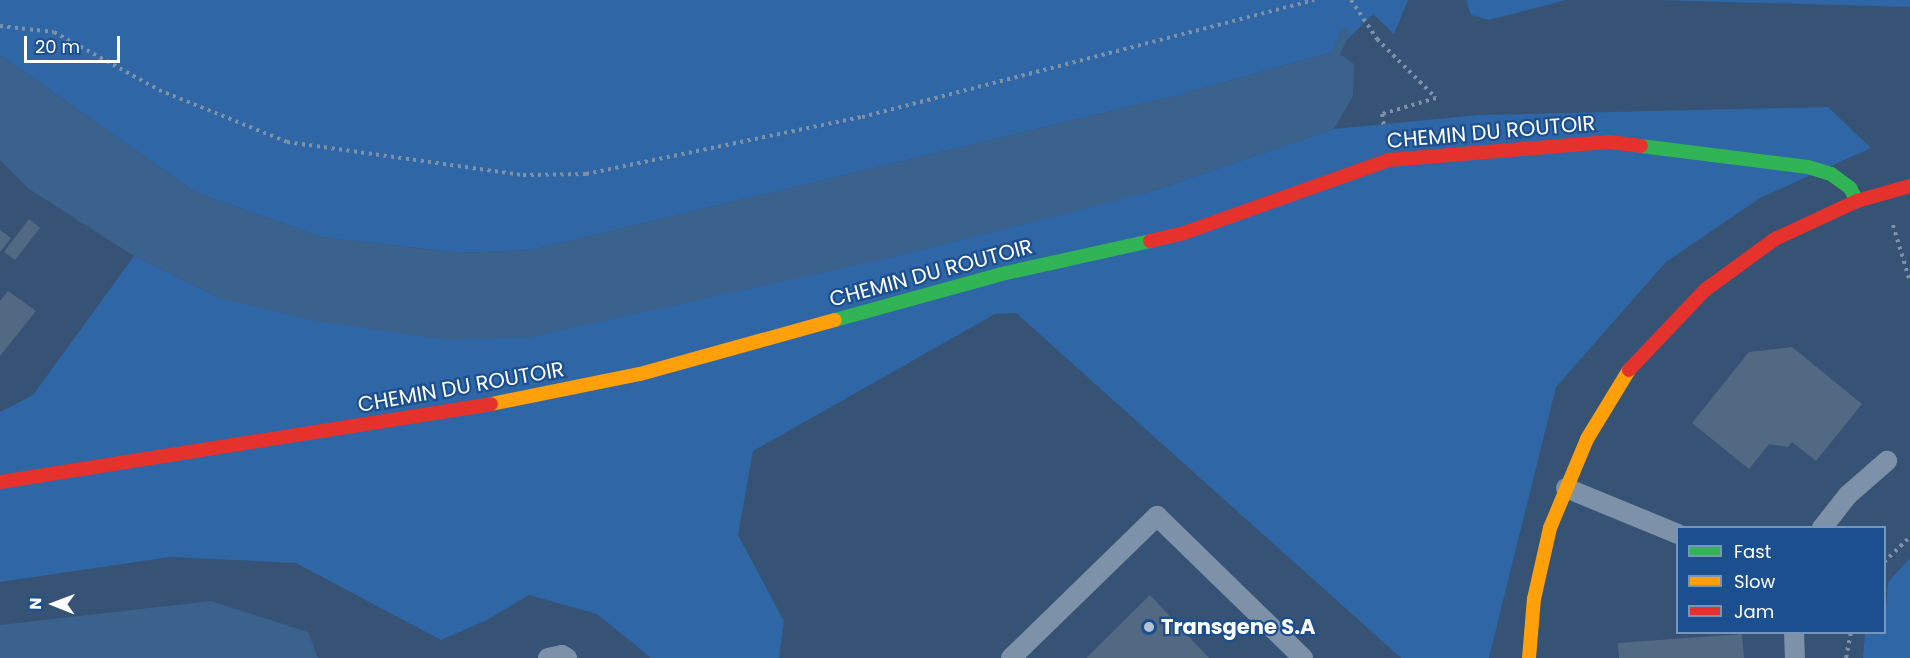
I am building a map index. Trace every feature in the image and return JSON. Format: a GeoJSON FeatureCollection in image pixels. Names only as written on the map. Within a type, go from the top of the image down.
{"type":"FeatureCollection","features":[{"type":"Feature","properties":{"kind":"street","name":"CHEMIN DU ROUTOIR"},"geometry":{"type":"LineString","coordinates":[[0,482],[462,410],[640,374],[1006,273],[1185,233],[1389,160],[1609,142],[1808,167],[1831,174],[1850,188],[1857,201]]}},
{"type":"Feature","properties":{"kind":"street"},"geometry":{"type":"LineString","coordinates":[[1529,658],[1540,568],[1566,488],[1609,400],[1634,362],[1673,320],[1741,262],[1775,239],[1857,201],[1910,186]]}},
{"type":"Feature","properties":{"kind":"lane"},"geometry":{"type":"LineString","coordinates":[[1824,526],[1848,495],[1887,461]]}},
{"type":"Feature","properties":{"kind":"lane"},"geometry":{"type":"LineString","coordinates":[[1566,488],[1676,534]]}},
{"type":"Feature","properties":{"kind":"lane"},"geometry":{"type":"LineString","coordinates":[[1011,658],[1156,516],[1303,658]]}},
{"type":"Feature","properties":{"kind":"lane"},"geometry":{"type":"LineString","coordinates":[[1794,634],[1795,658]]}},
{"type":"Feature","properties":{"kind":"lane"},"geometry":{"type":"LineString","coordinates":[[548,658],[562,655],[567,658]]}},
{"type":"Feature","properties":{"kind":"path"},"geometry":{"type":"LineString","coordinates":[[0,26],[54,32],[159,90],[287,142],[523,175],[586,174],[862,117],[1314,0]]}},
{"type":"Feature","properties":{"kind":"path"},"geometry":{"type":"LineString","coordinates":[[1351,0],[1377,39],[1436,98],[1383,114],[1389,160]]}},
{"type":"Feature","properties":{"kind":"path"},"geometry":{"type":"LineString","coordinates":[[1884,193],[1910,282]]}},
{"type":"Feature","properties":{"kind":"path"},"geometry":{"type":"LineString","coordinates":[[1886,560],[1910,537]]}},
{"type":"Feature","properties":{"kind":"path"},"geometry":{"type":"LineString","coordinates":[[1846,658],[1851,634]]}},
{"type":"Feature","properties":{"kind":"shaded area"},"geometry":{"type":"Polygon","coordinates":[[[0,0],[1408,0],[1394,34],[1373,14],[1336,51],[1179,95],[532,250],[459,253],[321,237],[195,192],[0,55],[0,0]]]}},
{"type":"Feature","properties":{"kind":"shaded area"},"geometry":{"type":"Polygon","coordinates":[[[1466,0],[1566,0],[1489,20],[1471,15],[1466,0]]]}},
{"type":"Feature","properties":{"kind":"shaded area"},"geometry":{"type":"Polygon","coordinates":[[[1656,0],[1910,0],[1910,7],[1656,0]]]}},
{"type":"Feature","properties":{"kind":"shaded area"},"geometry":{"type":"Polygon","coordinates":[[[1336,51],[1354,64],[1353,96],[1334,129],[1146,193],[889,258],[531,337],[447,340],[317,321],[222,299],[134,256],[29,189],[0,160],[0,55],[195,192],[321,237],[459,253],[532,250],[1179,95],[1336,51]]]}},
{"type":"Feature","properties":{"kind":"shaded area"},"geometry":{"type":"Polygon","coordinates":[[[1828,107],[1871,148],[1760,198],[1666,262],[1556,387],[1489,658],[1401,658],[1016,313],[995,314],[753,451],[738,535],[784,621],[779,658],[651,658],[597,614],[529,595],[487,620],[441,640],[296,563],[170,557],[0,582],[0,412],[33,395],[134,256],[222,299],[1146,193],[1334,129],[1478,115],[1828,107]]]}},
{"type":"Feature","properties":{"kind":"shaded area"},"geometry":{"type":"Polygon","coordinates":[[[1910,558],[1910,658],[1863,658],[1865,634],[1886,634],[1888,582],[1910,558]]]}},
{"type":"Feature","properties":{"kind":"shaded area"},"geometry":{"type":"Polygon","coordinates":[[[211,601],[308,632],[318,658],[0,658],[0,625],[211,601]]]}},
{"type":"Feature","properties":{"kind":"building"},"geometry":{"type":"Polygon","coordinates":[[[29,219],[40,228],[15,260],[4,252],[29,219]]]}},
{"type":"Feature","properties":{"kind":"building"},"geometry":{"type":"Polygon","coordinates":[[[0,230],[11,238],[0,252],[0,230]]]}},
{"type":"Feature","properties":{"kind":"building"},"geometry":{"type":"Polygon","coordinates":[[[8,291],[36,311],[0,356],[0,301],[8,291]]]}},
{"type":"Feature","properties":{"kind":"building"},"geometry":{"type":"Polygon","coordinates":[[[1792,347],[1862,404],[1816,461],[1792,442],[1788,447],[1769,444],[1749,469],[1692,423],[1749,352],[1792,347]]]}},
{"type":"Feature","properties":{"kind":"building","name":"Transgene S.A"},"geometry":{"type":"Polygon","coordinates":[[[1150,595],[1209,658],[1086,658],[1150,595]]]}},
{"type":"Feature","properties":{"kind":"building"},"geometry":{"type":"Polygon","coordinates":[[[1742,634],[1744,658],[1619,658],[1618,643],[1742,634]]]}},
{"type":"Feature","properties":{"kind":"waterway"},"geometry":{"type":"LineString","coordinates":[[1336,51],[1345,32]]}},
{"type":"Feature","properties":{"kind":"traffic: fast"},"geometry":{"type":"LineString","coordinates":[[1641,146],[1808,167],[1831,174],[1850,188],[1857,201]]}},
{"type":"Feature","properties":{"kind":"traffic: fast"},"geometry":{"type":"LineString","coordinates":[[835,320],[1006,273],[1150,241]]}},
{"type":"Feature","properties":{"kind":"traffic: slow"},"geometry":{"type":"LineString","coordinates":[[491,404],[640,374],[835,320]]}},
{"type":"Feature","properties":{"kind":"traffic: slow"},"geometry":{"type":"LineString","coordinates":[[1529,658],[1534,599],[1550,528],[1587,439],[1629,370]]}},
{"type":"Feature","properties":{"kind":"traffic: jam"},"geometry":{"type":"LineString","coordinates":[[1150,241],[1184,233],[1389,160],[1609,142],[1641,146]]}},
{"type":"Feature","properties":{"kind":"traffic: jam"},"geometry":{"type":"LineString","coordinates":[[1629,370],[1705,290],[1775,239],[1857,201],[1910,186]]}},
{"type":"Feature","properties":{"kind":"traffic: jam"},"geometry":{"type":"LineString","coordinates":[[0,482],[491,404]]}},
{"type":"Feature","properties":{"kind":"place","name":"Transgene S.A"},"geometry":{"type":"Point","coordinates":[1149,627]}}]}
